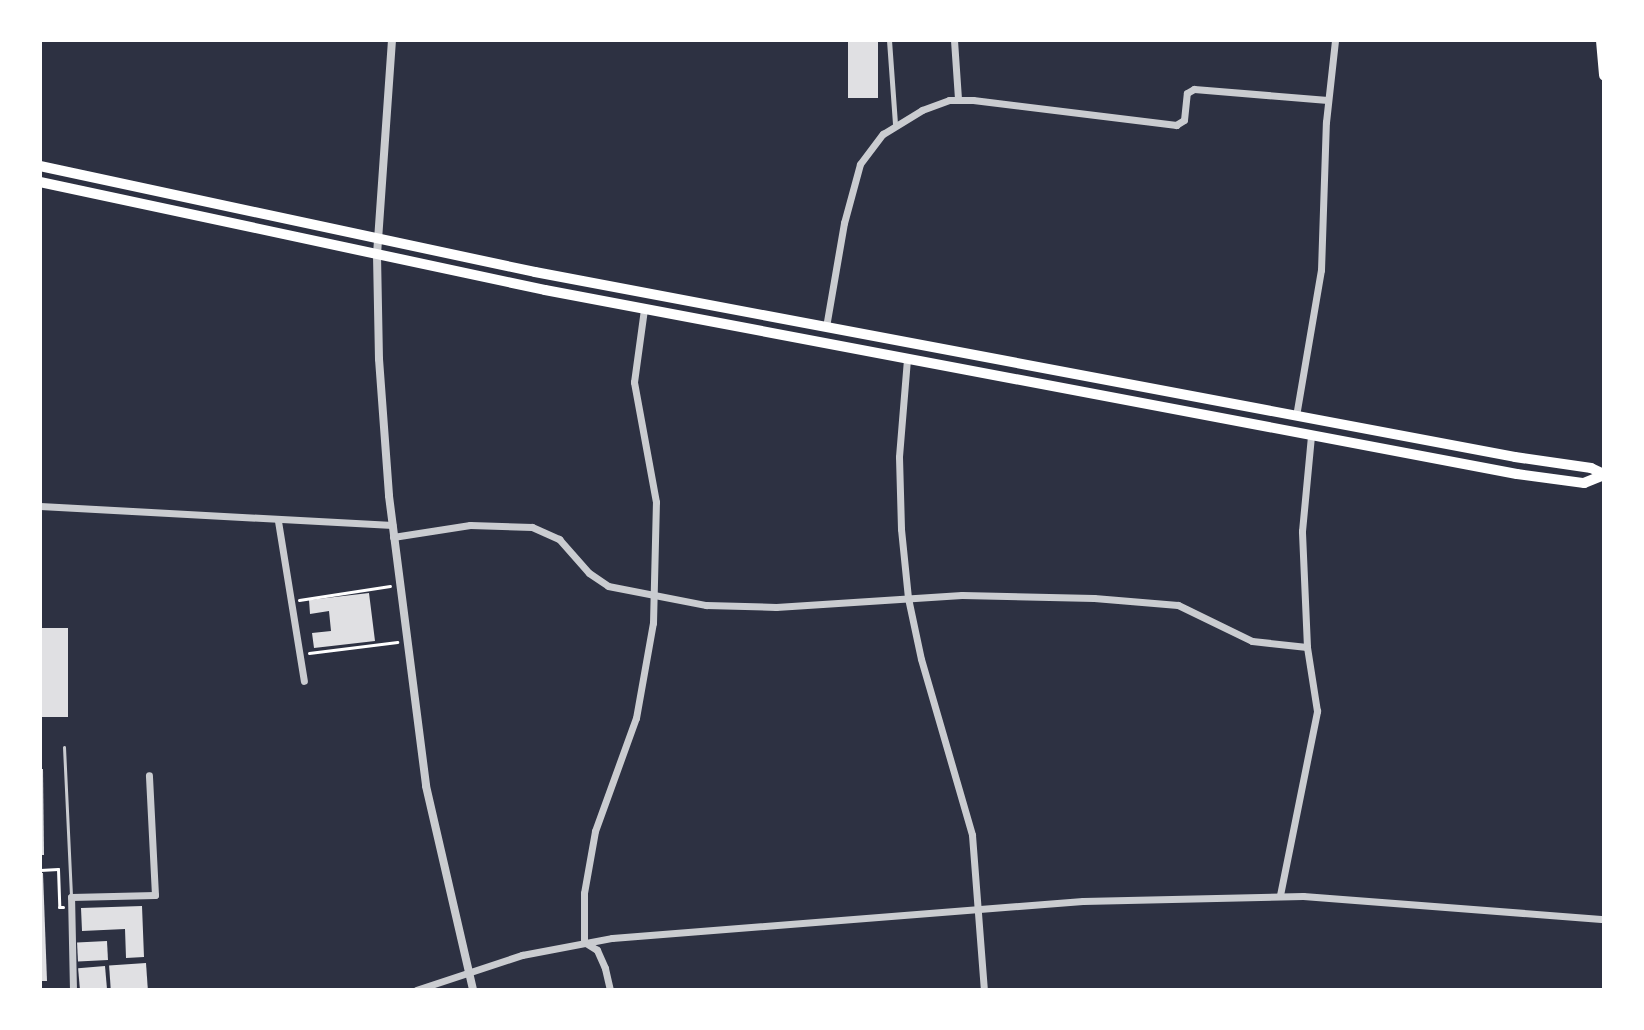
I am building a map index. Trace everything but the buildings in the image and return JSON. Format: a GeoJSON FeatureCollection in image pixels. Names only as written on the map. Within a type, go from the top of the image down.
{"type":"FeatureCollection","features":[{"type":"Feature","properties":{"kind":"main road"},"geometry":{"type":"LineString","coordinates":[[1601,40],[1604,75]]}},
{"type":"Feature","properties":{"kind":"main road"},"geometry":{"type":"LineString","coordinates":[[40,166],[378,239],[1296,416],[1591,468],[1604,475]]}},
{"type":"Feature","properties":{"kind":"main road"},"geometry":{"type":"LineString","coordinates":[[40,182],[644,309],[1311,435],[1554,480],[1584,483],[1604,475]]}},
{"type":"Feature","properties":{"kind":"street"},"geometry":{"type":"LineString","coordinates":[[392,40],[377,255],[380,373],[393,537],[405,641],[431,810],[473,990]]}},
{"type":"Feature","properties":{"kind":"street"},"geometry":{"type":"LineString","coordinates":[[889,40],[895,124]]}},
{"type":"Feature","properties":{"kind":"street"},"geometry":{"type":"LineString","coordinates":[[954,40],[958,99]]}},
{"type":"Feature","properties":{"kind":"street"},"geometry":{"type":"LineString","coordinates":[[1296,416],[1321,270],[1328,100],[1335,40]]}},
{"type":"Feature","properties":{"kind":"street"},"geometry":{"type":"LineString","coordinates":[[826,327],[844,223],[860,164],[876,141],[895,124],[935,104],[958,99],[1176,125],[1184,120],[1187,93],[1194,89],[1328,100]]}},
{"type":"Feature","properties":{"kind":"street"},"geometry":{"type":"LineString","coordinates":[[584,942],[589,850],[636,718],[646,678],[655,597],[656,502],[634,382],[644,309]]}},
{"type":"Feature","properties":{"kind":"street"},"geometry":{"type":"LineString","coordinates":[[907,359],[899,469],[908,598],[921,659],[965,803],[981,909],[984,990]]}},
{"type":"Feature","properties":{"kind":"street"},"geometry":{"type":"LineString","coordinates":[[1280,895],[1316,727],[1317,696],[1307,647],[1302,503],[1311,435]]}},
{"type":"Feature","properties":{"kind":"street"},"geometry":{"type":"LineString","coordinates":[[40,506],[392,525]]}},
{"type":"Feature","properties":{"kind":"street"},"geometry":{"type":"LineString","coordinates":[[278,521],[304,681]]}},
{"type":"Feature","properties":{"kind":"street"},"geometry":{"type":"LineString","coordinates":[[393,537],[470,525],[532,527],[559,539],[597,580],[620,590],[736,607],[1025,595],[1165,603],[1188,609],[1252,641],[1307,647]]}},
{"type":"Feature","properties":{"kind":"street"},"geometry":{"type":"LineString","coordinates":[[73,990],[71,897],[155,895],[149,775]]}},
{"type":"Feature","properties":{"kind":"street"},"geometry":{"type":"LineString","coordinates":[[416,990],[469,972],[584,942],[704,929],[1166,897],[1280,895],[1604,919]]}},
{"type":"Feature","properties":{"kind":"street"},"geometry":{"type":"LineString","coordinates":[[584,942],[597,950],[610,990]]}},
{"type":"Feature","properties":{"kind":"lane"},"geometry":{"type":"LineString","coordinates":[[64,747],[71,897]]}},
{"type":"Feature","properties":{"kind":"path"},"geometry":{"type":"LineString","coordinates":[[291,601],[398,585]]}},
{"type":"Feature","properties":{"kind":"path"},"geometry":{"type":"LineString","coordinates":[[300,654],[405,641]]}},
{"type":"Feature","properties":{"kind":"path"},"geometry":{"type":"LineString","coordinates":[[40,870],[58,869],[59,907],[71,907]]}}]}
